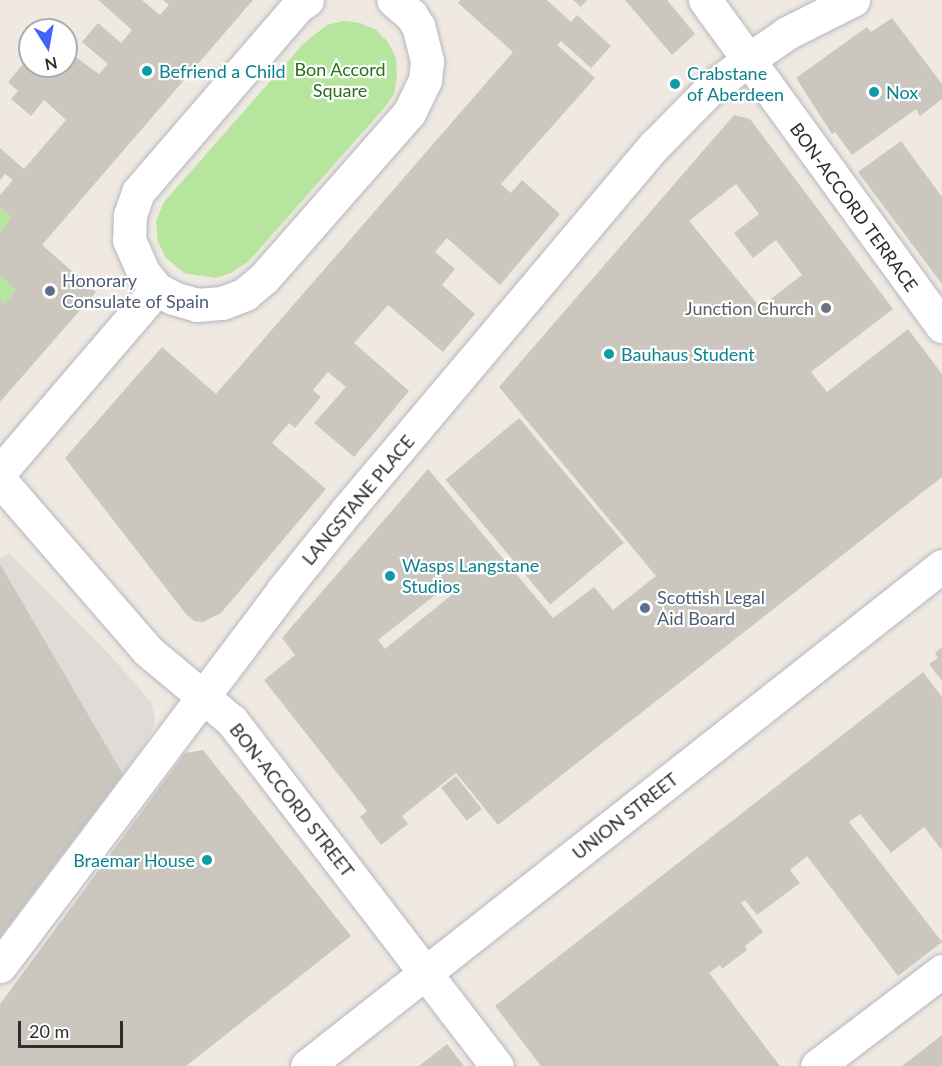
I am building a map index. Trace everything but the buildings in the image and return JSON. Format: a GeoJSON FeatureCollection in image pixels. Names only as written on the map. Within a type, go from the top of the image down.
{"type":"FeatureCollection","features":[{"type":"Feature","properties":{"kind":"street"},"geometry":{"type":"LineString","coordinates":[[307,0],[298,6],[138,192],[130,215],[129,240],[143,272],[157,289],[172,298],[197,305],[222,303],[245,294],[264,278],[409,113],[425,80],[427,61],[418,26],[400,2]]}},
{"type":"Feature","properties":{"kind":"street","name":"BON-ACCORD TERRACE"},"geometry":{"type":"LineString","coordinates":[[705,0],[747,61],[942,326]]}},
{"type":"Feature","properties":{"kind":"street","name":"LANGSTANE PLACE"},"geometry":{"type":"LineString","coordinates":[[0,966],[203,696],[348,509],[654,146],[711,88],[787,33],[844,2]]}},
{"type":"Feature","properties":{"kind":"street"},"geometry":{"type":"LineString","coordinates":[[0,472],[157,289]]}},
{"type":"Feature","properties":{"kind":"street","name":"BON-ACCORD STREET"},"geometry":{"type":"LineString","coordinates":[[0,480],[148,651],[232,721],[497,1066]]}},
{"type":"Feature","properties":{"kind":"street","name":"UNION STREET"},"geometry":{"type":"LineString","coordinates":[[307,1066],[942,566]]}},
{"type":"Feature","properties":{"kind":"street"},"geometry":{"type":"LineString","coordinates":[[817,1066],[942,971]]}},
{"type":"Feature","properties":{"kind":"green space","name":"Bon Accord Square"},"geometry":{"type":"Polygon","coordinates":[[[343,21],[360,23],[376,30],[388,42],[396,58],[397,78],[394,94],[249,261],[231,273],[215,278],[184,273],[166,258],[158,242],[156,221],[164,202],[304,43],[327,25],[343,21]]]}},
{"type":"Feature","properties":{"kind":"green space"},"geometry":{"type":"Polygon","coordinates":[[[0,208],[12,218],[0,232],[0,208]]]}},
{"type":"Feature","properties":{"kind":"green space"},"geometry":{"type":"Polygon","coordinates":[[[0,275],[16,290],[5,304],[0,300],[0,275]]]}},
{"type":"Feature","properties":{"kind":"shaded area"},"geometry":{"type":"Polygon","coordinates":[[[9,553],[109,654],[151,702],[155,719],[152,732],[123,774],[0,564],[0,558],[9,553]]]}},
{"type":"Feature","properties":{"kind":"place","name":"Befriend a Child"},"geometry":{"type":"Point","coordinates":[147,71]}},
{"type":"Feature","properties":{"kind":"place","name":"Crabstane of Aberdeen"},"geometry":{"type":"Point","coordinates":[675,84]}},
{"type":"Feature","properties":{"kind":"place","name":"Nox"},"geometry":{"type":"Point","coordinates":[874,92]}},
{"type":"Feature","properties":{"kind":"place","name":"Honorary Consulate of Spain"},"geometry":{"type":"Point","coordinates":[50,291]}},
{"type":"Feature","properties":{"kind":"place","name":"Junction Church"},"geometry":{"type":"Point","coordinates":[826,308]}},
{"type":"Feature","properties":{"kind":"place","name":"Bauhaus Student"},"geometry":{"type":"Point","coordinates":[609,354]}},
{"type":"Feature","properties":{"kind":"place","name":"Wasps Langstane Studios"},"geometry":{"type":"Point","coordinates":[390,576]}},
{"type":"Feature","properties":{"kind":"place","name":"Scottish Legal Aid Board"},"geometry":{"type":"Point","coordinates":[645,608]}},
{"type":"Feature","properties":{"kind":"place","name":"Braemar House"},"geometry":{"type":"Point","coordinates":[207,860]}}]}
